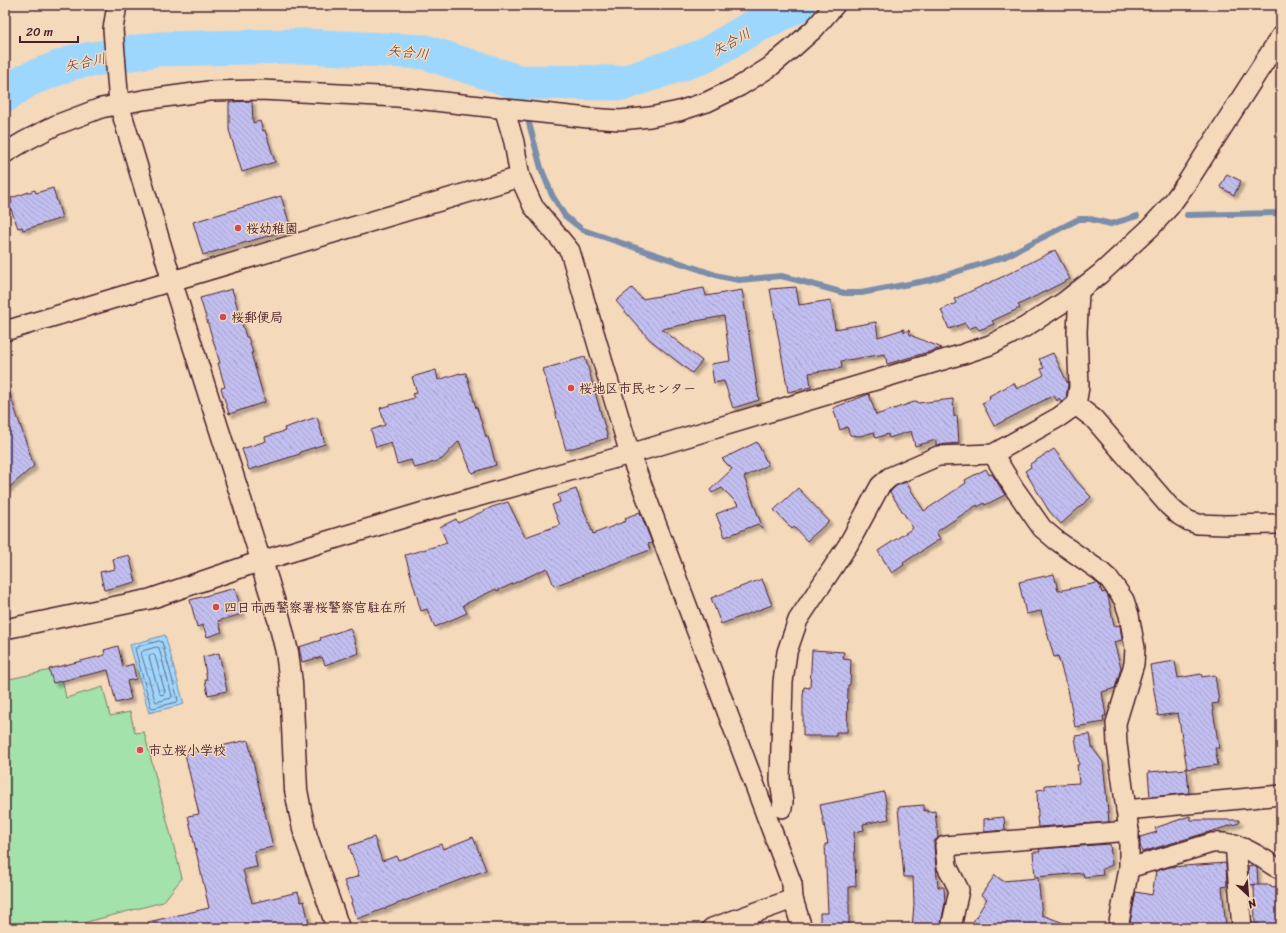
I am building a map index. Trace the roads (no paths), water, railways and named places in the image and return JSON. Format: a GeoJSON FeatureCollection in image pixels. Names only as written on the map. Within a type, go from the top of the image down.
{"type":"FeatureCollection","features":[{"type":"Feature","properties":{"kind":"street"},"geometry":{"type":"LineString","coordinates":[[117,5],[113,29],[119,104],[172,280],[261,561],[287,652],[292,683],[296,790],[306,837],[338,928]]}},
{"type":"Feature","properties":{"kind":"street"},"geometry":{"type":"LineString","coordinates":[[5,153],[62,122],[101,108],[209,91],[261,90],[398,97],[620,120],[650,117],[679,111],[706,102],[740,86],[770,67],[795,46],[814,29],[835,5]]}},
{"type":"Feature","properties":{"kind":"street"},"geometry":{"type":"LineString","coordinates":[[5,629],[150,599],[261,561],[430,510],[630,454],[990,345],[1025,327],[1079,292],[1129,248],[1170,206],[1188,181],[1281,36]]}},
{"type":"Feature","properties":{"kind":"street"},"geometry":{"type":"LineString","coordinates":[[508,109],[520,177],[533,206],[570,251],[630,454],[792,884],[793,899],[802,928]]}},
{"type":"Feature","properties":{"kind":"street"},"geometry":{"type":"LineString","coordinates":[[5,331],[520,177]]}},
{"type":"Feature","properties":{"kind":"street"},"geometry":{"type":"LineString","coordinates":[[782,808],[783,802],[780,779],[783,682],[787,652],[798,620],[848,545],[880,486],[890,477],[938,456],[993,454],[1059,417],[1076,405],[1079,387],[1077,332],[1079,292]]}},
{"type":"Feature","properties":{"kind":"street"},"geometry":{"type":"LineString","coordinates":[[1076,405],[1094,419],[1169,506],[1189,521],[1198,524],[1213,525],[1281,524]]}},
{"type":"Feature","properties":{"kind":"street"},"geometry":{"type":"LineString","coordinates":[[993,454],[1014,488],[1042,528],[1110,580],[1124,600],[1129,615],[1135,648],[1134,664],[1116,723],[1117,744],[1129,831],[1129,868],[1118,928]]}},
{"type":"Feature","properties":{"kind":"street"},"geometry":{"type":"LineString","coordinates":[[1126,810],[1281,795]]}},
{"type":"Feature","properties":{"kind":"street"},"geometry":{"type":"LineString","coordinates":[[951,928],[958,890],[947,866],[945,846],[1129,831]]}},
{"type":"Feature","properties":{"kind":"street"},"geometry":{"type":"LineString","coordinates":[[1129,868],[1212,843],[1221,842],[1235,844],[1256,854],[1281,869]]}},
{"type":"Feature","properties":{"kind":"street"},"geometry":{"type":"LineString","coordinates":[[1235,844],[1242,928]]}},
{"type":"Feature","properties":{"kind":"street"},"geometry":{"type":"LineString","coordinates":[[712,928],[793,899]]}},
{"type":"Feature","properties":{"kind":"water"},"geometry":{"type":"Polygon","coordinates":[[[165,635],[184,704],[149,713],[130,645],[165,635]]]}},
{"type":"Feature","properties":{"kind":"waterway","name":"矢合川"},"geometry":{"type":"LineString","coordinates":[[5,95],[27,80],[74,62],[158,49],[302,46],[425,52],[518,82],[624,83],[704,56],[750,29],[798,5]]}},
{"type":"Feature","properties":{"kind":"waterway"},"geometry":{"type":"LineString","coordinates":[[518,82],[541,168],[552,195],[565,216],[583,230],[719,276],[739,280],[781,276],[844,293],[861,293],[930,280],[1004,257],[1079,219],[1090,219],[1111,224],[1137,216]]}},
{"type":"Feature","properties":{"kind":"waterway"},"geometry":{"type":"LineString","coordinates":[[1187,215],[1281,213]]}},
{"type":"Feature","properties":{"kind":"place","name":"桜幼稚園"},"geometry":{"type":"Point","coordinates":[238,228]}},
{"type":"Feature","properties":{"kind":"place","name":"桜郵便局"},"geometry":{"type":"Point","coordinates":[223,317]}},
{"type":"Feature","properties":{"kind":"place","name":"桜地区市民センター"},"geometry":{"type":"Point","coordinates":[571,388]}},
{"type":"Feature","properties":{"kind":"place","name":"四日市西警察署桜警察官駐在所"},"geometry":{"type":"Point","coordinates":[216,607]}},
{"type":"Feature","properties":{"kind":"place","name":"市立桜小学校"},"geometry":{"type":"Point","coordinates":[140,750]}}]}
